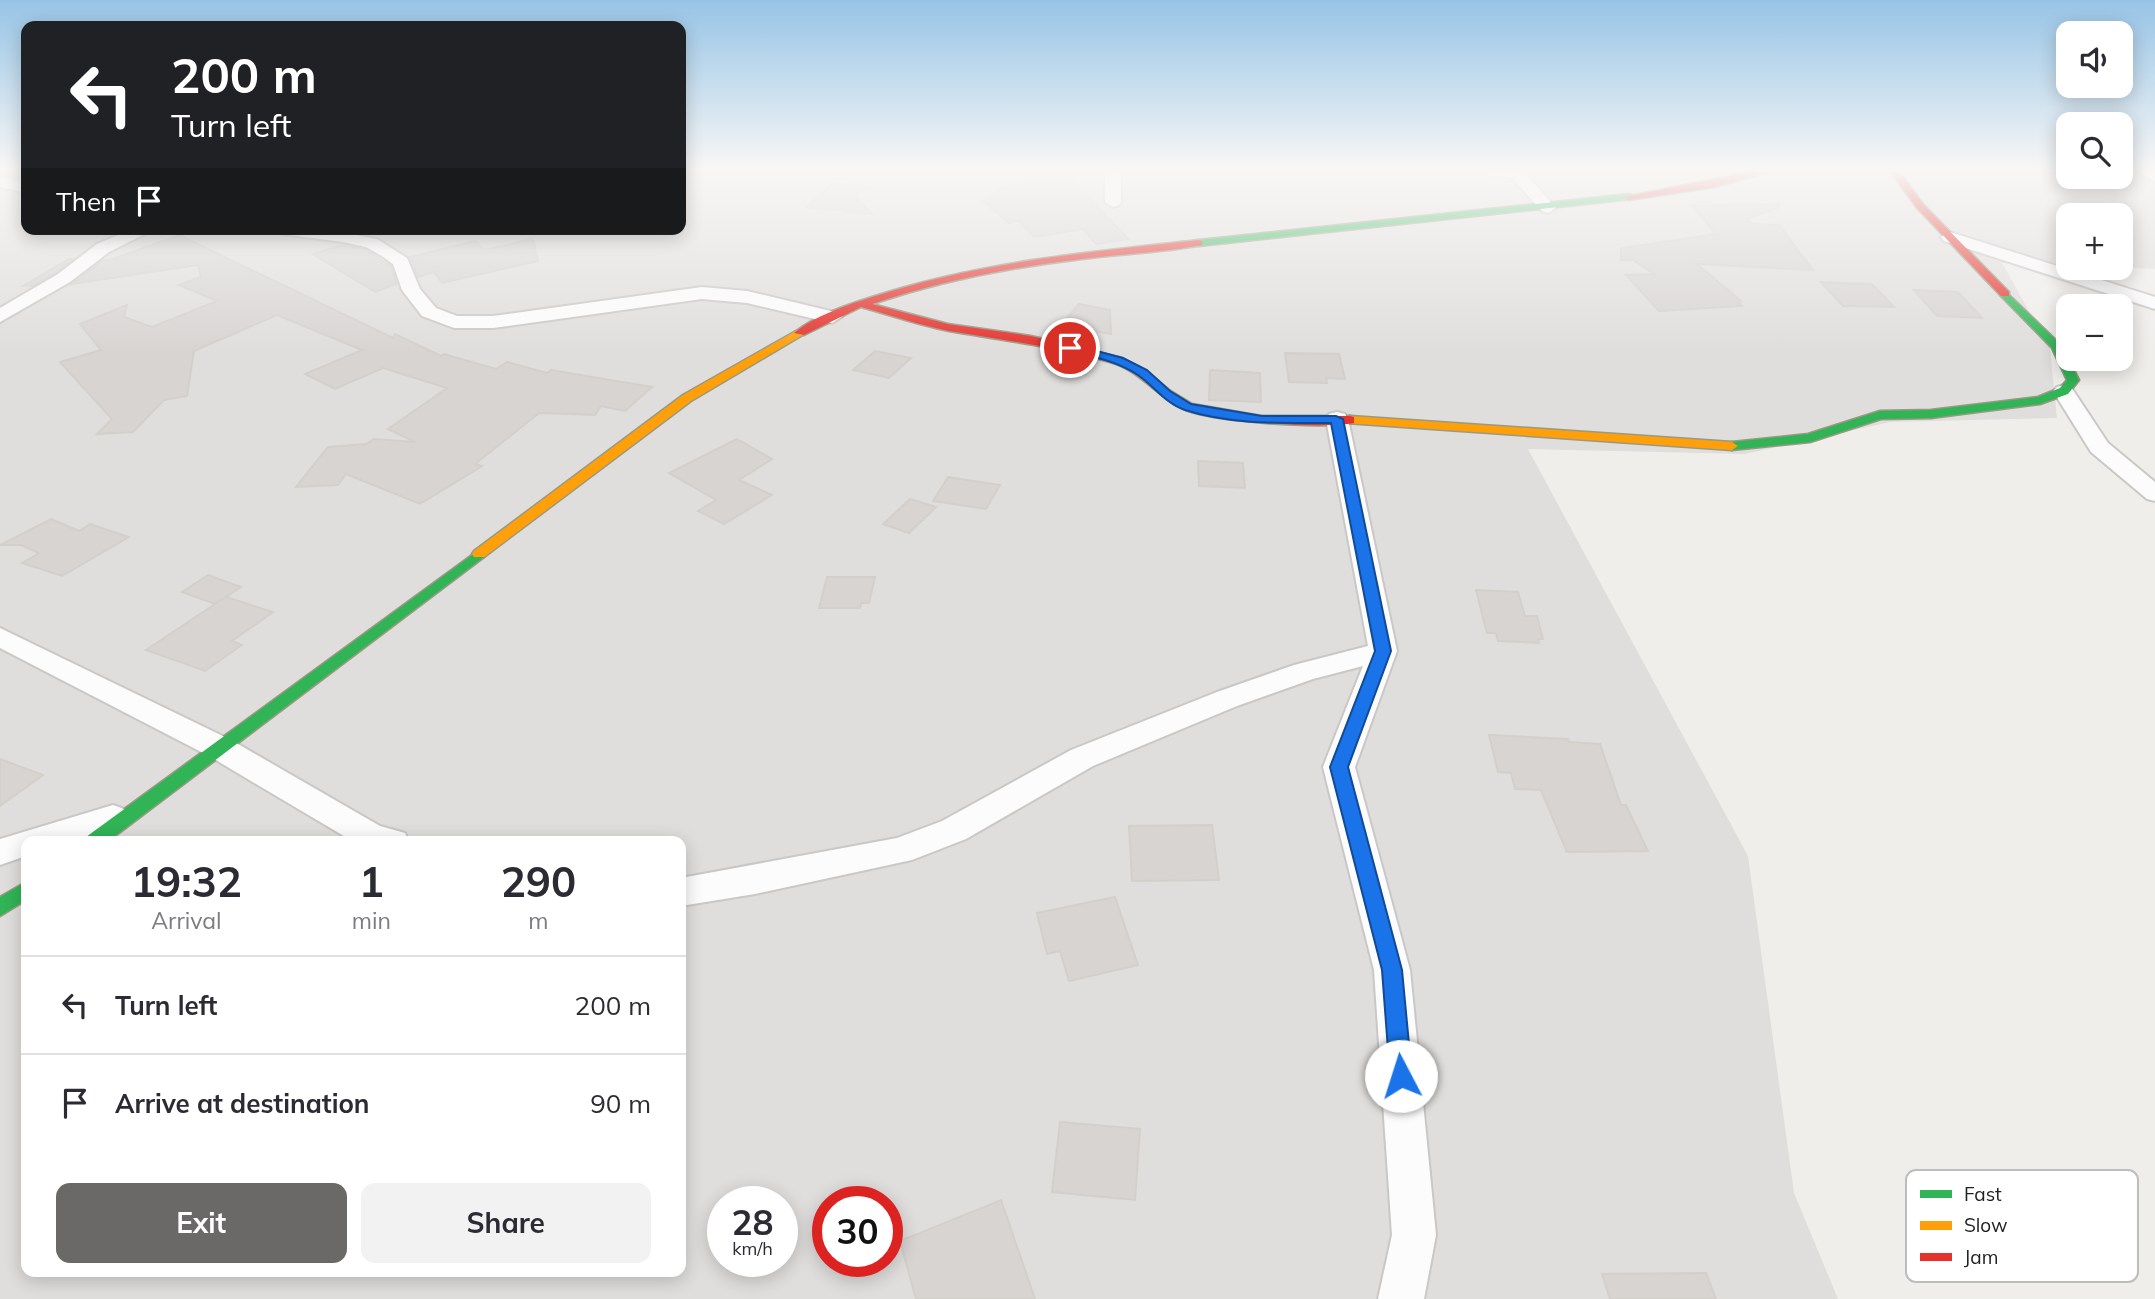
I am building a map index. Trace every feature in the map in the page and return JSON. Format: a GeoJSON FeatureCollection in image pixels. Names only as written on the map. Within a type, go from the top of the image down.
{"type":"FeatureCollection","features":[{"type":"Feature","properties":{"kind":"main road"},"geometry":{"type":"LineString","coordinates":[[101,836],[687,398],[790,337],[861,304],[898,292],[995,270],[1125,251],[1316,232]]}},
{"type":"Feature","properties":{"kind":"main road"},"geometry":{"type":"LineString","coordinates":[[861,304],[947,327],[1031,339],[1118,360],[1142,373],[1165,393],[1188,407],[1262,420],[1336,419],[1716,446],[1754,445],[1810,438],[1880,415],[1931,414],[1995,406],[2040,400],[2064,391],[2073,380],[2057,347],[1945,232]]}},
{"type":"Feature","properties":{"kind":"main road"},"geometry":{"type":"LineString","coordinates":[[0,908],[21,893]]}},
{"type":"Feature","properties":{"kind":"street"},"geometry":{"type":"LineString","coordinates":[[0,316],[64,278],[103,248],[133,235]]}},
{"type":"Feature","properties":{"kind":"street"},"geometry":{"type":"LineString","coordinates":[[328,235],[371,243],[388,252],[401,262],[411,290],[429,312],[454,322],[493,322],[702,293],[747,297],[832,317]]}},
{"type":"Feature","properties":{"kind":"street"},"geometry":{"type":"LineString","coordinates":[[1950,237],[2155,303]]}},
{"type":"Feature","properties":{"kind":"street"},"geometry":{"type":"LineString","coordinates":[[2064,391],[2099,447],[2155,494]]}},
{"type":"Feature","properties":{"kind":"street"},"geometry":{"type":"LineString","coordinates":[[1336,419],[1383,651],[1339,767],[1392,970],[1415,1234],[1401,1299]]}},
{"type":"Feature","properties":{"kind":"street"},"geometry":{"type":"LineString","coordinates":[[0,637],[220,748],[371,836]]}},
{"type":"Feature","properties":{"kind":"street"},"geometry":{"type":"LineString","coordinates":[[686,890],[755,880],[900,850],[954,830],[1094,753],[1227,699],[1304,672],[1383,651]]}},
{"type":"Feature","properties":{"kind":"street"},"geometry":{"type":"LineString","coordinates":[[52,836],[134,812]]}},
{"type":"Feature","properties":{"kind":"street"},"geometry":{"type":"LineString","coordinates":[[0,852],[21,845]]}},
{"type":"Feature","properties":{"kind":"shaded area"},"geometry":{"type":"Polygon","coordinates":[[[0,232],[21,232],[21,235],[686,235],[686,232],[2056,232],[2056,265],[2002,263],[2050,348],[2057,418],[1890,422],[1745,454],[1528,449],[1748,856],[1794,1193],[1838,1299],[0,1299],[0,232]]]}},
{"type":"Feature","properties":{"kind":"shaded area"},"geometry":{"type":"Polygon","coordinates":[[[2133,232],[2155,232],[2155,269],[2133,268],[2133,232]]]}},
{"type":"Feature","properties":{"kind":"building"},"geometry":{"type":"Polygon","coordinates":[[[1029,232],[1067,232],[1034,237],[1029,232]]]}},
{"type":"Feature","properties":{"kind":"building"},"geometry":{"type":"Polygon","coordinates":[[[1085,232],[1121,232],[1128,239],[1096,244],[1085,232]]]}},
{"type":"Feature","properties":{"kind":"building"},"geometry":{"type":"Polygon","coordinates":[[[1714,232],[1784,232],[1813,270],[1697,264],[1741,301],[1737,301],[1742,306],[1659,311],[1626,275],[1654,274],[1633,260],[1621,260],[1621,248],[1716,234],[1714,232]]]}},
{"type":"Feature","properties":{"kind":"building"},"geometry":{"type":"Polygon","coordinates":[[[179,235],[393,338],[395,334],[441,356],[444,354],[496,369],[507,362],[547,373],[551,370],[652,387],[625,411],[601,406],[595,415],[539,413],[475,464],[482,466],[420,504],[346,474],[338,485],[296,487],[328,447],[366,444],[374,439],[415,442],[388,429],[447,388],[383,368],[335,389],[305,374],[362,350],[277,315],[194,351],[187,396],[164,400],[133,432],[97,434],[112,419],[60,362],[101,350],[80,324],[127,305],[124,317],[152,327],[217,301],[179,285],[201,277],[198,265],[72,284],[103,260],[116,260],[113,259],[179,235]]]}},
{"type":"Feature","properties":{"kind":"building"},"geometry":{"type":"Polygon","coordinates":[[[533,239],[538,261],[442,283],[434,272],[418,277],[410,257],[475,241],[484,250],[533,239]]]}},
{"type":"Feature","properties":{"kind":"building"},"geometry":{"type":"Polygon","coordinates":[[[343,245],[365,249],[391,266],[397,284],[375,292],[313,254],[343,245]]]}},
{"type":"Feature","properties":{"kind":"building"},"geometry":{"type":"Polygon","coordinates":[[[73,259],[57,272],[33,286],[23,286],[73,259]]]}},
{"type":"Feature","properties":{"kind":"building"},"geometry":{"type":"Polygon","coordinates":[[[1821,282],[1872,284],[1894,307],[1843,306],[1821,282]]]}},
{"type":"Feature","properties":{"kind":"building"},"geometry":{"type":"Polygon","coordinates":[[[1914,290],[1958,292],[1982,318],[1937,316],[1914,290]]]}},
{"type":"Feature","properties":{"kind":"building"},"geometry":{"type":"Polygon","coordinates":[[[1079,304],[1110,310],[1111,334],[1061,325],[1079,304]]]}},
{"type":"Feature","properties":{"kind":"building"},"geometry":{"type":"Polygon","coordinates":[[[875,351],[911,358],[889,378],[853,370],[875,351]]]}},
{"type":"Feature","properties":{"kind":"building"},"geometry":{"type":"Polygon","coordinates":[[[1285,353],[1339,354],[1345,379],[1326,378],[1327,383],[1289,382],[1285,353]]]}},
{"type":"Feature","properties":{"kind":"building"},"geometry":{"type":"Polygon","coordinates":[[[1210,370],[1260,373],[1261,402],[1209,400],[1210,370]]]}},
{"type":"Feature","properties":{"kind":"building"},"geometry":{"type":"Polygon","coordinates":[[[737,439],[772,459],[739,480],[772,495],[724,524],[698,511],[716,500],[669,473],[737,439]]]}},
{"type":"Feature","properties":{"kind":"building"},"geometry":{"type":"Polygon","coordinates":[[[1198,461],[1243,463],[1245,488],[1199,486],[1198,461]]]}},
{"type":"Feature","properties":{"kind":"building"},"geometry":{"type":"Polygon","coordinates":[[[948,477],[1000,485],[986,509],[933,501],[948,477]]]}},
{"type":"Feature","properties":{"kind":"building"},"geometry":{"type":"Polygon","coordinates":[[[910,499],[936,507],[909,533],[883,524],[910,499]]]}},
{"type":"Feature","properties":{"kind":"building"},"geometry":{"type":"Polygon","coordinates":[[[51,519],[79,531],[90,524],[129,537],[62,576],[22,563],[39,553],[21,545],[0,545],[51,519]]]}},
{"type":"Feature","properties":{"kind":"building"},"geometry":{"type":"Polygon","coordinates":[[[208,575],[241,587],[226,597],[273,612],[232,641],[242,645],[205,671],[146,650],[215,604],[182,592],[208,575]]]}},
{"type":"Feature","properties":{"kind":"building"},"geometry":{"type":"Polygon","coordinates":[[[827,577],[875,577],[869,603],[861,603],[860,608],[819,608],[827,577]]]}},
{"type":"Feature","properties":{"kind":"building"},"geometry":{"type":"Polygon","coordinates":[[[1476,590],[1518,592],[1525,616],[1537,616],[1543,639],[1538,639],[1539,643],[1498,641],[1496,633],[1487,633],[1476,590]]]}},
{"type":"Feature","properties":{"kind":"building"},"geometry":{"type":"Polygon","coordinates":[[[1489,735],[1568,739],[1569,742],[1600,744],[1621,805],[1626,805],[1648,851],[1567,852],[1541,790],[1515,789],[1511,773],[1498,772],[1489,735]]]}},
{"type":"Feature","properties":{"kind":"building"},"geometry":{"type":"Polygon","coordinates":[[[0,759],[43,775],[0,806],[0,759]]]}},
{"type":"Feature","properties":{"kind":"building"},"geometry":{"type":"Polygon","coordinates":[[[1212,825],[1219,880],[1132,881],[1129,826],[1212,825]]]}},
{"type":"Feature","properties":{"kind":"building"},"geometry":{"type":"Polygon","coordinates":[[[1115,897],[1138,965],[1069,981],[1060,951],[1047,954],[1037,913],[1115,897]]]}},
{"type":"Feature","properties":{"kind":"building"},"geometry":{"type":"Polygon","coordinates":[[[1060,1122],[1140,1129],[1135,1200],[1052,1192],[1060,1122]]]}},
{"type":"Feature","properties":{"kind":"building"},"geometry":{"type":"Polygon","coordinates":[[[1001,1200],[1035,1299],[916,1299],[903,1252],[903,1240],[1001,1200]]]}},
{"type":"Feature","properties":{"kind":"building"},"geometry":{"type":"Polygon","coordinates":[[[1706,1273],[1716,1299],[1610,1299],[1602,1274],[1706,1273]]]}},
{"type":"Feature","properties":{"kind":"traffic: fast"},"geometry":{"type":"LineString","coordinates":[[1199,243],[1305,232]]}},
{"type":"Feature","properties":{"kind":"traffic: fast"},"geometry":{"type":"LineString","coordinates":[[1732,446],[1810,438],[1880,415],[1931,414],[2040,400],[2064,391],[2073,380],[2057,347],[2005,294]]}},
{"type":"Feature","properties":{"kind":"traffic: fast"},"geometry":{"type":"LineString","coordinates":[[101,836],[479,554]]}},
{"type":"Feature","properties":{"kind":"traffic: fast"},"geometry":{"type":"LineString","coordinates":[[0,908],[21,893]]}},
{"type":"Feature","properties":{"kind":"traffic: slow"},"geometry":{"type":"LineString","coordinates":[[479,554],[687,398],[800,333]]}},
{"type":"Feature","properties":{"kind":"traffic: slow"},"geometry":{"type":"LineString","coordinates":[[1350,420],[1732,446]]}},
{"type":"Feature","properties":{"kind":"traffic: jam"},"geometry":{"type":"LineString","coordinates":[[1945,232],[2005,294]]}},
{"type":"Feature","properties":{"kind":"traffic: jam"},"geometry":{"type":"LineString","coordinates":[[800,333],[863,303],[944,279],[1029,263],[1199,243]]}},
{"type":"Feature","properties":{"kind":"traffic: jam"},"geometry":{"type":"LineString","coordinates":[[861,304],[947,327],[1031,339],[1118,360],[1142,373],[1165,393],[1188,407],[1261,420],[1350,420]]}},
{"type":"Feature","properties":{"kind":"route"},"geometry":{"type":"LineString","coordinates":[[1070,348],[1118,360],[1142,373],[1165,393],[1188,407],[1262,420],[1336,419],[1383,651],[1339,767],[1392,970],[1401,1076]]}}]}
